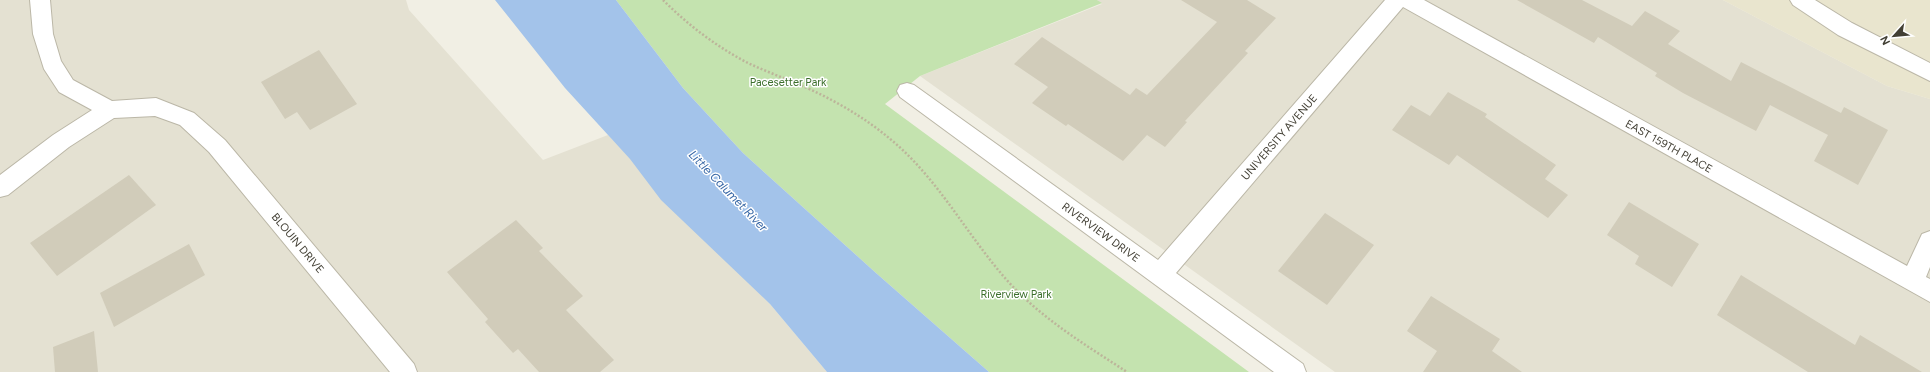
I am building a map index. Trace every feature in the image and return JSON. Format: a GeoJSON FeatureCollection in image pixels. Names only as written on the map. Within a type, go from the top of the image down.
{"type":"FeatureCollection","features":[{"type":"Feature","properties":{"kind":"street"},"geometry":{"type":"LineString","coordinates":[[0,188],[61,141],[110,110],[66,86],[51,63],[43,34],[40,0]]}},
{"type":"Feature","properties":{"kind":"street","name":"UNIVERSITY AVENUE"},"geometry":{"type":"LineString","coordinates":[[1160,275],[1397,0]]}},
{"type":"Feature","properties":{"kind":"street","name":"EAST 159TH PLACE"},"geometry":{"type":"LineString","coordinates":[[1407,0],[1921,286]]}},
{"type":"Feature","properties":{"kind":"street"},"geometry":{"type":"LineString","coordinates":[[1800,0],[1845,29],[1930,73]]}},
{"type":"Feature","properties":{"kind":"street","name":"RIVERVIEW DRIVE"},"geometry":{"type":"LineString","coordinates":[[907,92],[1294,372]]}},
{"type":"Feature","properties":{"kind":"street","name":"BLOUIN DRIVE"},"geometry":{"type":"LineString","coordinates":[[110,110],[156,107],[187,119],[217,146],[405,372]]}},
{"type":"Feature","properties":{"kind":"street"},"geometry":{"type":"LineString","coordinates":[[1921,286],[1930,241]]}},
{"type":"Feature","properties":{"kind":"path"},"geometry":{"type":"LineString","coordinates":[[663,0],[679,16],[708,38],[744,60],[797,83],[849,110],[890,139],[921,169],[943,195],[985,253],[1007,279],[1031,303],[1073,338],[1127,372]]}},
{"type":"Feature","properties":{"kind":"shaded area"},"geometry":{"type":"Polygon","coordinates":[[[0,0],[406,0],[409,10],[543,160],[608,135],[770,304],[827,372],[0,372],[0,0]]]}},
{"type":"Feature","properties":{"kind":"shaded area"},"geometry":{"type":"Polygon","coordinates":[[[1097,0],[1723,0],[1887,86],[1930,99],[1930,372],[1335,372],[920,76],[1102,4],[1097,0]]]}},
{"type":"Feature","properties":{"kind":"shaded area"},"geometry":{"type":"Polygon","coordinates":[[[1723,0],[1930,0],[1930,99],[1887,86],[1723,0]]]}},
{"type":"Feature","properties":{"kind":"green space"},"geometry":{"type":"Polygon","coordinates":[[[616,0],[1097,0],[1102,3],[920,76],[885,104],[1249,372],[989,372],[743,153],[683,88],[616,0]]]}},
{"type":"Feature","properties":{"kind":"water","name":"Little Calumet River"},"geometry":{"type":"Polygon","coordinates":[[[495,0],[616,0],[683,88],[743,153],[989,372],[827,372],[770,304],[661,200],[630,159],[565,88],[495,0]]]}},
{"type":"Feature","properties":{"kind":"building"},"geometry":{"type":"Polygon","coordinates":[[[1181,0],[1247,0],[1276,18],[1245,51],[1248,53],[1185,121],[1187,122],[1165,147],[1147,135],[1123,161],[1068,124],[1066,126],[1032,103],[1048,87],[1014,64],[1042,37],[1130,95],[1136,88],[1147,95],[1217,22],[1181,0]]]}},
{"type":"Feature","properties":{"kind":"building"},"geometry":{"type":"Polygon","coordinates":[[[1517,0],[1582,0],[1632,26],[1645,11],[1680,31],[1668,44],[1731,81],[1741,62],[1841,113],[1844,107],[1888,130],[1858,185],[1814,161],[1828,135],[1770,105],[1756,131],[1683,93],[1655,76],[1657,73],[1598,37],[1594,43],[1517,0]]]}},
{"type":"Feature","properties":{"kind":"building"},"geometry":{"type":"Polygon","coordinates":[[[319,50],[357,104],[310,130],[297,112],[285,119],[261,82],[319,50]]]}},
{"type":"Feature","properties":{"kind":"building"},"geometry":{"type":"Polygon","coordinates":[[[1448,92],[1487,114],[1485,117],[1556,165],[1545,179],[1568,195],[1548,218],[1457,155],[1449,165],[1392,130],[1411,105],[1430,116],[1448,92]]]}},
{"type":"Feature","properties":{"kind":"building"},"geometry":{"type":"Polygon","coordinates":[[[129,175],[156,205],[57,276],[30,243],[129,175]]]}},
{"type":"Feature","properties":{"kind":"building"},"geometry":{"type":"Polygon","coordinates":[[[1629,202],[1699,244],[1672,287],[1635,264],[1639,256],[1607,235],[1629,202]]]}},
{"type":"Feature","properties":{"kind":"building"},"geometry":{"type":"Polygon","coordinates":[[[1325,213],[1374,245],[1327,305],[1278,271],[1325,213]]]}},
{"type":"Feature","properties":{"kind":"building"},"geometry":{"type":"Polygon","coordinates":[[[516,220],[543,248],[539,251],[583,296],[566,310],[614,360],[600,372],[539,372],[518,349],[513,353],[485,322],[488,319],[447,272],[516,220]]]}},
{"type":"Feature","properties":{"kind":"building"},"geometry":{"type":"Polygon","coordinates":[[[189,244],[205,275],[114,327],[100,293],[189,244]]]}},
{"type":"Feature","properties":{"kind":"building"},"geometry":{"type":"Polygon","coordinates":[[[1741,275],[1855,345],[1860,335],[1922,372],[1808,372],[1717,315],[1741,275]]]}},
{"type":"Feature","properties":{"kind":"building"},"geometry":{"type":"Polygon","coordinates":[[[1431,296],[1500,339],[1492,351],[1522,372],[1423,372],[1437,351],[1407,331],[1431,296]]]}},
{"type":"Feature","properties":{"kind":"building"},"geometry":{"type":"Polygon","coordinates":[[[94,331],[98,372],[55,372],[53,347],[94,331]]]}},
{"type":"Feature","properties":{"kind":"park label","name":"Pacesetter Park"},"geometry":{"type":"Point","coordinates":[788,82]}},
{"type":"Feature","properties":{"kind":"park label","name":"Riverview Park"},"geometry":{"type":"Point","coordinates":[1016,294]}}]}
